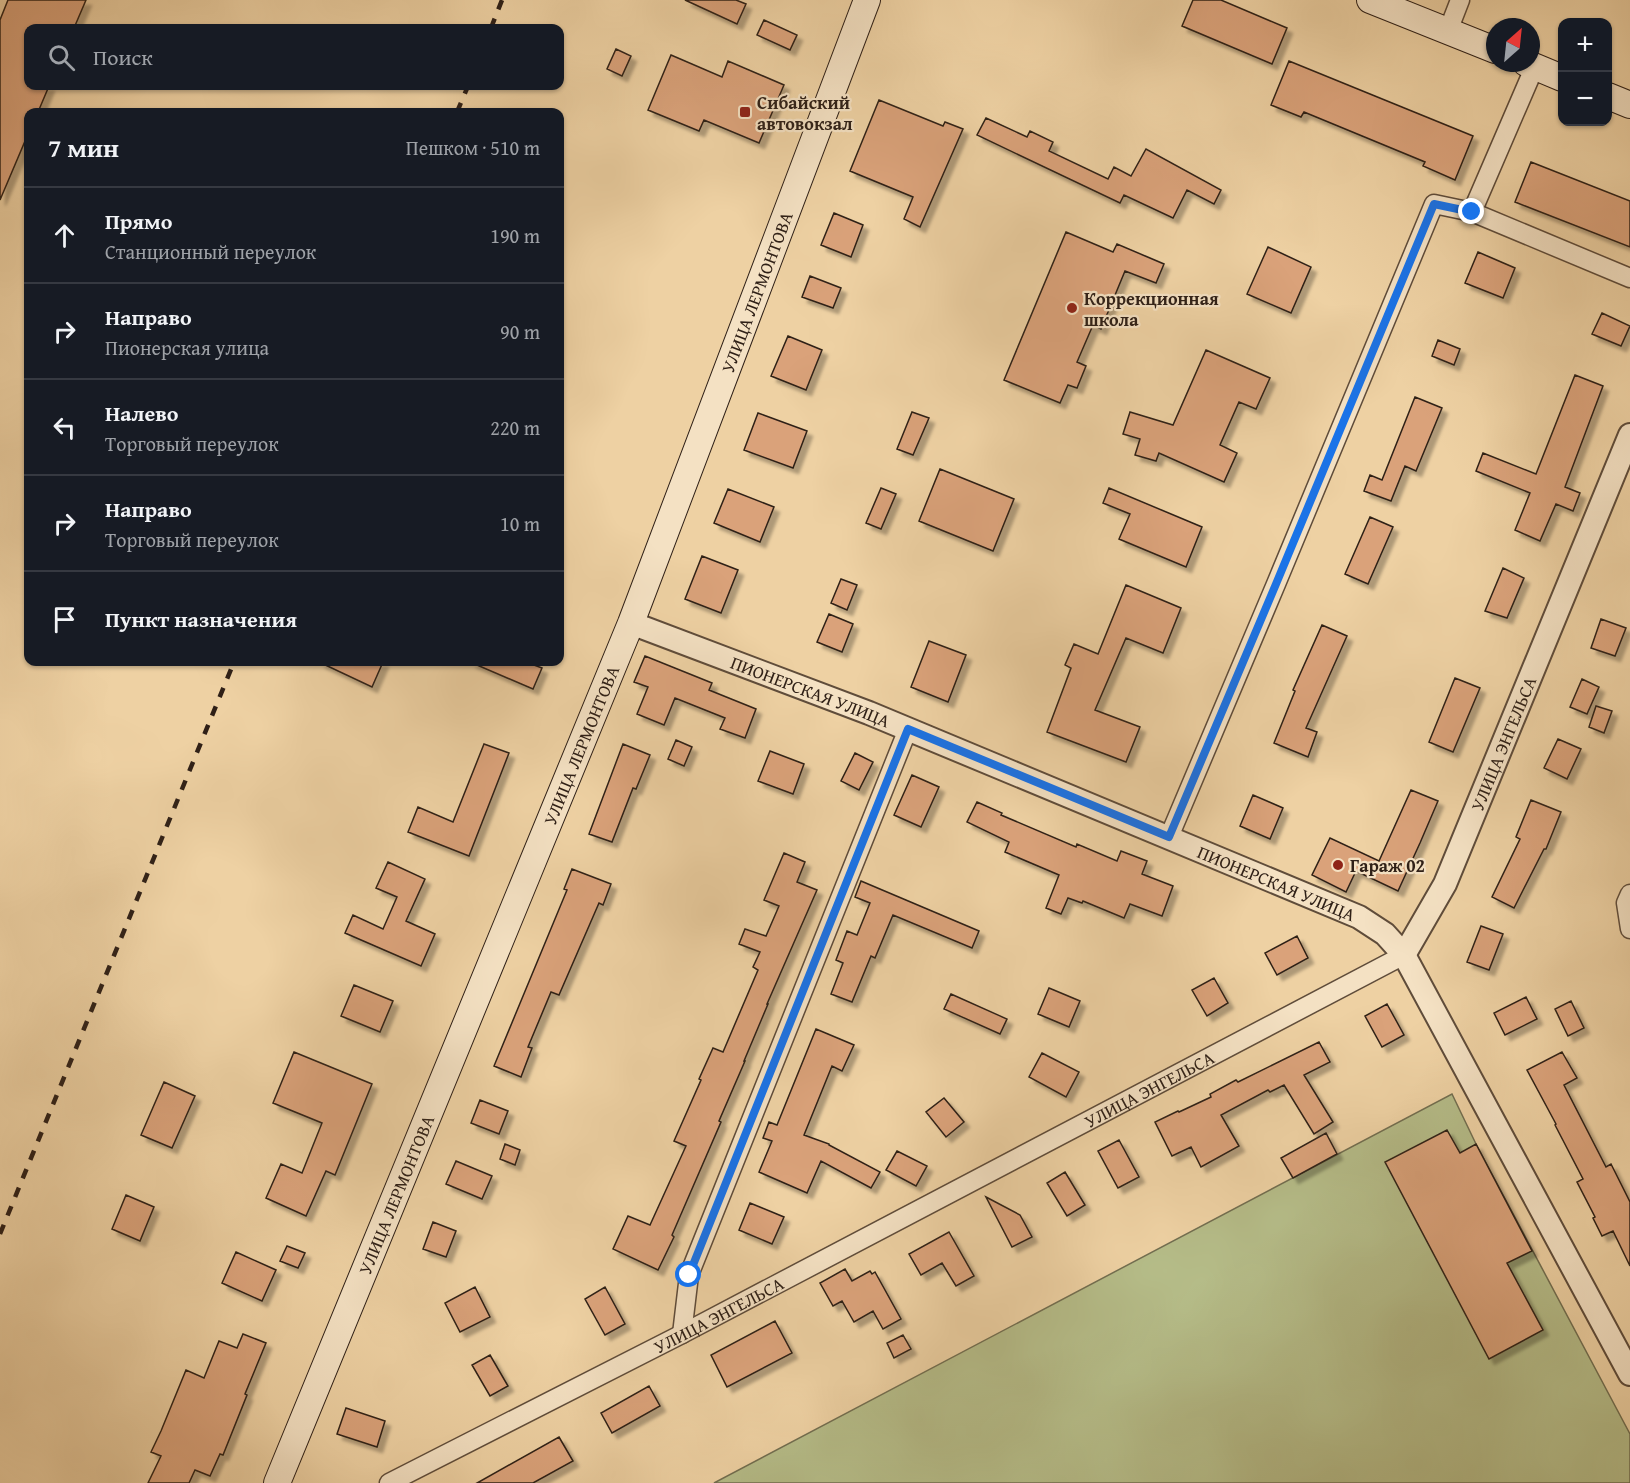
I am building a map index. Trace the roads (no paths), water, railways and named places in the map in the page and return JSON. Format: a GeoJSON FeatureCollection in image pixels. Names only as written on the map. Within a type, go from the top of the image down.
{"type":"FeatureCollection","features":[{"type":"Feature","properties":{"kind":"main road","name":"УЛИЦА ЛЕРМОНТОВА"},"geometry":{"type":"LineString","coordinates":[[277,1483],[631,623],[867,0]]}},
{"type":"Feature","properties":{"kind":"main road"},"geometry":{"type":"LineString","coordinates":[[1370,0],[1486,46]]}},
{"type":"Feature","properties":{"kind":"main road"},"geometry":{"type":"LineString","coordinates":[[1540,69],[1558,76]]}},
{"type":"Feature","properties":{"kind":"main road"},"geometry":{"type":"LineString","coordinates":[[1612,98],[1630,105]]}},
{"type":"Feature","properties":{"kind":"street"},"geometry":{"type":"LineString","coordinates":[[1448,31],[1461,0]]}},
{"type":"Feature","properties":{"kind":"street"},"geometry":{"type":"LineString","coordinates":[[1472,212],[1527,72]]}},
{"type":"Feature","properties":{"kind":"street"},"geometry":{"type":"LineString","coordinates":[[1169,837],[1434,204],[1472,212],[1630,278]]}},
{"type":"Feature","properties":{"kind":"street","name":"УЛИЦА ЭНГЕЛЬСА"},"geometry":{"type":"LineString","coordinates":[[389,1483],[681,1334],[1404,955],[1445,884],[1630,435]]}},
{"type":"Feature","properties":{"kind":"street","name":"ПИОНЕРСКАЯ УЛИЦА"},"geometry":{"type":"LineString","coordinates":[[631,623],[908,729],[1359,917],[1385,934],[1404,955],[1630,1374]]}},
{"type":"Feature","properties":{"kind":"street"},"geometry":{"type":"LineString","coordinates":[[681,1334],[689,1275],[908,729]]}},
{"type":"Feature","properties":{"kind":"street"},"geometry":{"type":"LineString","coordinates":[[1628,899],[1630,928]]}},
{"type":"Feature","properties":{"kind":"railway"},"geometry":{"type":"LineString","coordinates":[[493,24],[502,0]]}},
{"type":"Feature","properties":{"kind":"railway"},"geometry":{"type":"LineString","coordinates":[[459,108],[466,90]]}},
{"type":"Feature","properties":{"kind":"railway"},"geometry":{"type":"LineString","coordinates":[[0,1234],[232,666]]}},
{"type":"Feature","properties":{"kind":"place","name":"Сибайский автовокзал"},"geometry":{"type":"Point","coordinates":[745,112]}},
{"type":"Feature","properties":{"kind":"place","name":"Коррекционная школа"},"geometry":{"type":"Point","coordinates":[1072,308]}},
{"type":"Feature","properties":{"kind":"place","name":"Гараж 02"},"geometry":{"type":"Point","coordinates":[1338,865]}}]}
